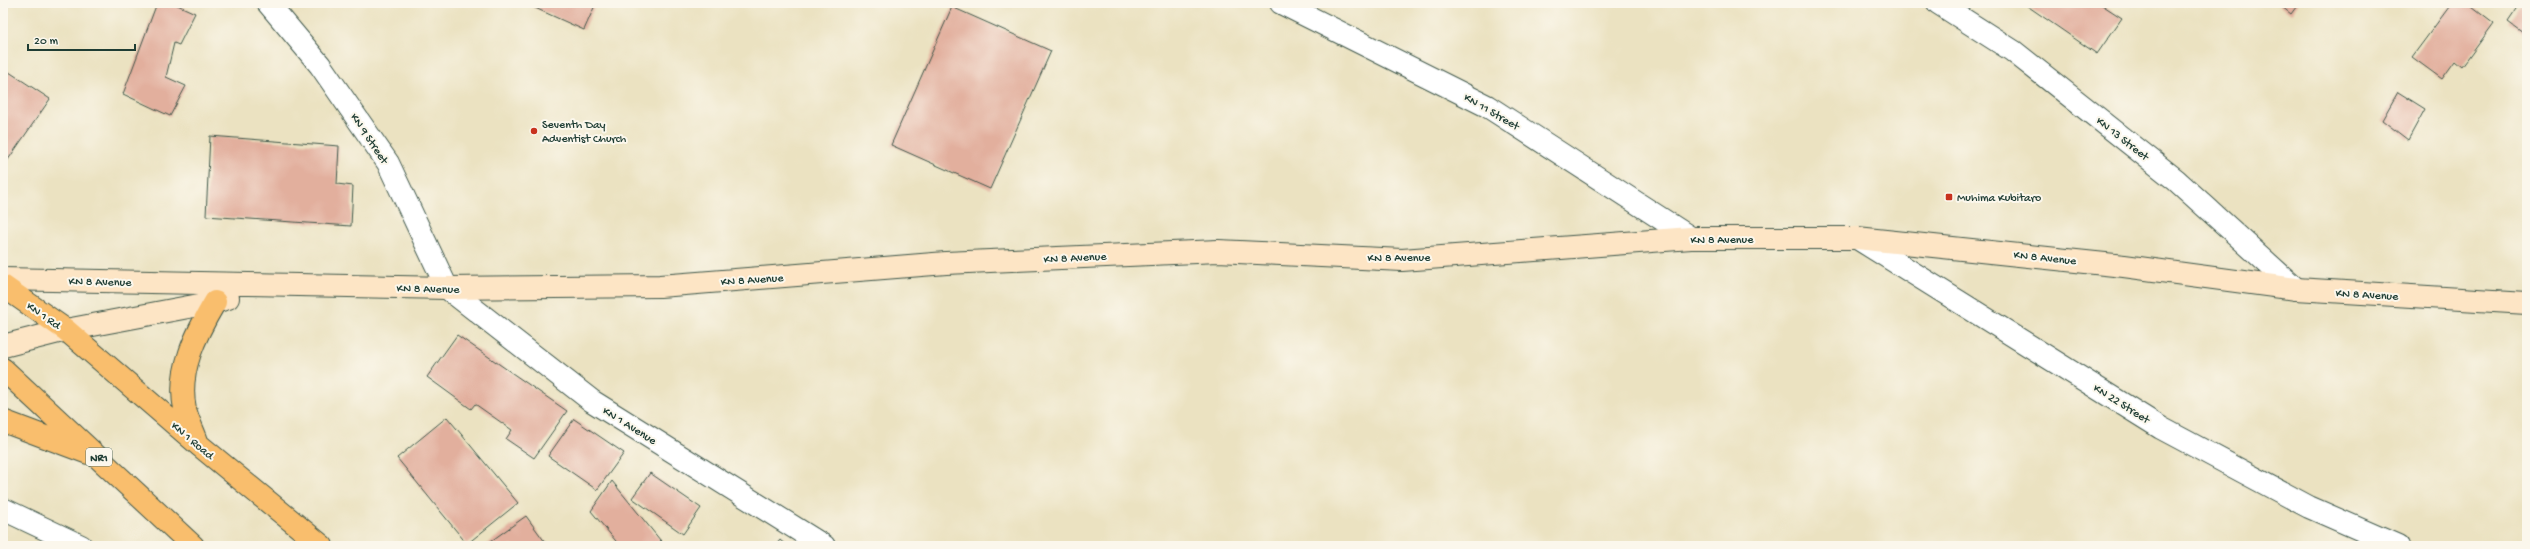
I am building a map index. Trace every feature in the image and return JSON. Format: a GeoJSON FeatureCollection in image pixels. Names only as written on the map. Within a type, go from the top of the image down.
{"type":"FeatureCollection","features":[{"type":"Feature","properties":{"kind":"highway","name":"KN 1 Rd"},"geometry":{"type":"LineString","coordinates":[[3,286],[66,330]]}},
{"type":"Feature","properties":{"kind":"highway"},"geometry":{"type":"LineString","coordinates":[[199,445],[185,409],[185,370],[196,334],[215,302]]}},
{"type":"Feature","properties":{"kind":"highway","name":"KN 1 Road"},"geometry":{"type":"LineString","coordinates":[[66,330],[199,445],[322,546]]}},
{"type":"Feature","properties":{"kind":"highway","name":"NR1"},"geometry":{"type":"LineString","coordinates":[[3,369],[193,546]]}},
{"type":"Feature","properties":{"kind":"highway"},"geometry":{"type":"LineString","coordinates":[[3,421],[100,458]]}},
{"type":"Feature","properties":{"kind":"main road","name":"KN 8 Avenue"},"geometry":{"type":"LineString","coordinates":[[3,279],[447,288],[660,286],[946,263],[1218,251],[1402,260],[1691,238],[1857,238],[2116,265],[2296,289],[2527,303]]}},
{"type":"Feature","properties":{"kind":"main road","name":"KN 8 Avenue"},"geometry":{"type":"LineString","coordinates":[[3,346],[66,330],[215,302],[268,284]]}},
{"type":"Feature","properties":{"kind":"street","name":"KN 9 Street"},"geometry":{"type":"LineString","coordinates":[[268,3],[320,65],[388,163],[447,288]]}},
{"type":"Feature","properties":{"kind":"street","name":"KN 11 Street"},"geometry":{"type":"LineString","coordinates":[[1281,3],[1487,106],[1691,238]]}},
{"type":"Feature","properties":{"kind":"street","name":"KN 13 Street"},"geometry":{"type":"LineString","coordinates":[[1938,3],[2013,51],[2176,180],[2296,289]]}},
{"type":"Feature","properties":{"kind":"street","name":"KN 22 Street"},"geometry":{"type":"LineString","coordinates":[[1857,238],[2161,428],[2309,507],[2398,546]]}},
{"type":"Feature","properties":{"kind":"street","name":"KN 1 Avenue"},"geometry":{"type":"LineString","coordinates":[[447,288],[592,401],[824,546]]}},
{"type":"Feature","properties":{"kind":"street"},"geometry":{"type":"LineString","coordinates":[[3,509],[56,532],[81,546]]}},
{"type":"Feature","properties":{"kind":"building"},"geometry":{"type":"Polygon","coordinates":[[[157,3],[173,3],[195,13],[179,45],[174,43],[166,77],[186,86],[170,116],[123,94],[157,3]]]}},
{"type":"Feature","properties":{"kind":"building"},"geometry":{"type":"Polygon","coordinates":[[[524,3],[596,3],[584,30],[524,3]]]}},
{"type":"Feature","properties":{"kind":"building"},"geometry":{"type":"Polygon","coordinates":[[[2023,3],[2099,3],[2122,18],[2097,54],[2023,3]]]}},
{"type":"Feature","properties":{"kind":"building"},"geometry":{"type":"Polygon","coordinates":[[[2277,3],[2299,3],[2291,14],[2277,3]]]}},
{"type":"Feature","properties":{"kind":"building"},"geometry":{"type":"Polygon","coordinates":[[[2452,3],[2468,3],[2494,23],[2462,67],[2455,61],[2442,79],[2412,57],[2452,3]]]}},
{"type":"Feature","properties":{"kind":"building"},"geometry":{"type":"Polygon","coordinates":[[[2521,3],[2527,3],[2527,36],[2508,22],[2521,3]]]}},
{"type":"Feature","properties":{"kind":"building"},"geometry":{"type":"Polygon","coordinates":[[[952,7],[1051,51],[990,189],[891,145],[952,7]]]}},
{"type":"Feature","properties":{"kind":"building"},"geometry":{"type":"Polygon","coordinates":[[[3,68],[50,99],[3,167],[3,68]]]}},
{"type":"Feature","properties":{"kind":"building"},"geometry":{"type":"Polygon","coordinates":[[[2398,92],[2425,109],[2408,140],[2382,120],[2398,92]]]}},
{"type":"Feature","properties":{"kind":"building"},"geometry":{"type":"Polygon","coordinates":[[[210,136],[339,146],[337,184],[353,186],[351,226],[206,216],[210,136]]]}},
{"type":"Feature","properties":{"kind":"building"},"geometry":{"type":"Polygon","coordinates":[[[457,335],[567,411],[534,458],[506,439],[512,430],[475,404],[471,409],[427,377],[457,335]]]}},
{"type":"Feature","properties":{"kind":"building"},"geometry":{"type":"Polygon","coordinates":[[[447,417],[518,503],[467,544],[397,458],[447,417]]]}},
{"type":"Feature","properties":{"kind":"building"},"geometry":{"type":"Polygon","coordinates":[[[574,419],[624,453],[597,490],[548,456],[574,419]]]}},
{"type":"Feature","properties":{"kind":"building"},"geometry":{"type":"Polygon","coordinates":[[[650,473],[701,508],[683,534],[632,498],[650,473]]]}},
{"type":"Feature","properties":{"kind":"building"},"geometry":{"type":"Polygon","coordinates":[[[612,481],[665,546],[620,546],[591,511],[612,481]]]}},
{"type":"Feature","properties":{"kind":"building"},"geometry":{"type":"Polygon","coordinates":[[[526,516],[548,546],[484,546],[526,516]]]}},
{"type":"Feature","properties":{"kind":"building"},"geometry":{"type":"Polygon","coordinates":[[[780,540],[787,546],[775,546],[780,540]]]}},
{"type":"Feature","properties":{"kind":"place","name":"Seventh Day Adventist Church"},"geometry":{"type":"Point","coordinates":[534,131]}},
{"type":"Feature","properties":{"kind":"place","name":"Muhima Kubitaro"},"geometry":{"type":"Point","coordinates":[1949,197]}}]}
